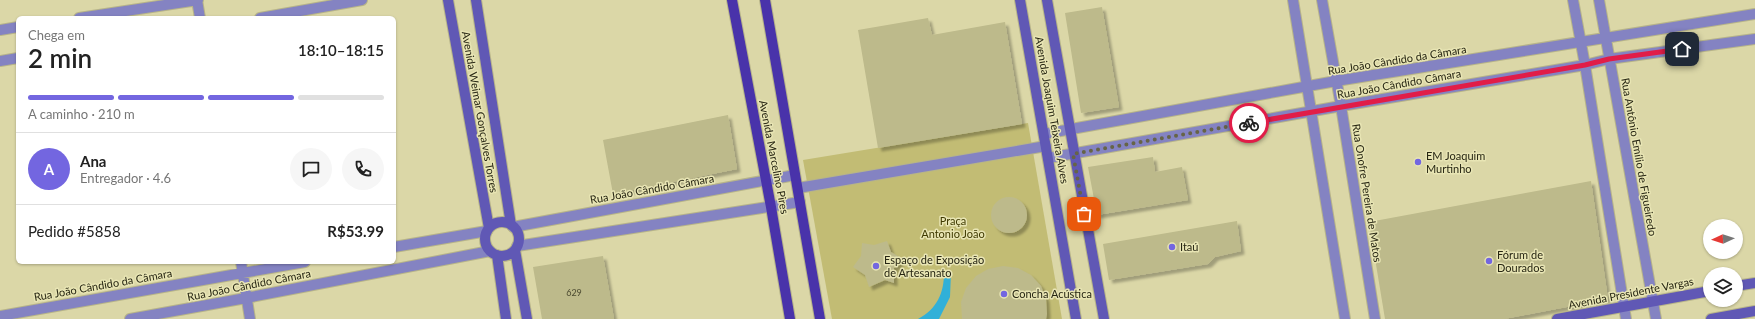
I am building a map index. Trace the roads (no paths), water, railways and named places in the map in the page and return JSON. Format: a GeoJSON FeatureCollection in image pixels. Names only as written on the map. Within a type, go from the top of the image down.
{"type":"FeatureCollection","features":[{"type":"Feature","properties":{"kind":"main road","name":"Avenida Weimar Gonçalves Torres"},"geometry":{"type":"LineString","coordinates":[[448,0],[488,230]]}},
{"type":"Feature","properties":{"kind":"main road","name":"Avenida Weimar Gonçalves Torres"},"geometry":{"type":"LineString","coordinates":[[476,0],[512,226]]}},
{"type":"Feature","properties":{"kind":"main road","name":"Avenida Marcelino Pires"},"geometry":{"type":"LineString","coordinates":[[732,0],[771,207],[790,319]]}},
{"type":"Feature","properties":{"kind":"main road","name":"Avenida Marcelino Pires"},"geometry":{"type":"LineString","coordinates":[[765,0],[820,319]]}},
{"type":"Feature","properties":{"kind":"main road","name":"Avenida Joaquim Teixeira Alves"},"geometry":{"type":"LineString","coordinates":[[1020,0],[1076,319]]}},
{"type":"Feature","properties":{"kind":"main road","name":"Avenida Joaquim Teixeira Alves"},"geometry":{"type":"LineString","coordinates":[[1047,0],[1073,154],[1104,319]]}},
{"type":"Feature","properties":{"kind":"main road"},"geometry":{"type":"LineString","coordinates":[[506,319],[494,253],[486,242],[488,230],[497,223],[502,222],[512,226],[518,236],[516,248],[527,319]]}},
{"type":"Feature","properties":{"kind":"main road"},"geometry":{"type":"LineString","coordinates":[[494,253],[507,255],[516,248]]}},
{"type":"Feature","properties":{"kind":"main road"},"geometry":{"type":"LineString","coordinates":[[1743,285],[1755,283]]}},
{"type":"Feature","properties":{"kind":"main road","name":"Avenida Presidente Vargas"},"geometry":{"type":"LineString","coordinates":[[1557,319],[1703,292]]}},
{"type":"Feature","properties":{"kind":"main road"},"geometry":{"type":"LineString","coordinates":[[1711,319],[1755,311]]}},
{"type":"Feature","properties":{"kind":"street"},"geometry":{"type":"LineString","coordinates":[[92,16],[197,0],[200,16]]}},
{"type":"Feature","properties":{"kind":"street"},"geometry":{"type":"LineString","coordinates":[[271,16],[362,0]]}},
{"type":"Feature","properties":{"kind":"street"},"geometry":{"type":"LineString","coordinates":[[1293,0],[1345,319]]}},
{"type":"Feature","properties":{"kind":"street","name":"Rua Onofre Pereira de Matos"},"geometry":{"type":"LineString","coordinates":[[1322,0],[1341,106],[1375,319]]}},
{"type":"Feature","properties":{"kind":"street"},"geometry":{"type":"LineString","coordinates":[[1573,0],[1626,319]]}},
{"type":"Feature","properties":{"kind":"street","name":"Rua Antônio Emílio de Figueiredo"},"geometry":{"type":"LineString","coordinates":[[1598,0],[1656,319]]}},
{"type":"Feature","properties":{"kind":"street","name":"Rua João Cândido da Câmara"},"geometry":{"type":"LineString","coordinates":[[1044,134],[1336,81],[1755,14]]}},
{"type":"Feature","properties":{"kind":"street"},"geometry":{"type":"LineString","coordinates":[[0,30],[16,27]]}},
{"type":"Feature","properties":{"kind":"street","name":"Rua João Cândido Câmara"},"geometry":{"type":"LineString","coordinates":[[1048,158],[1341,106],[1585,65],[1609,59],[1755,39]]}},
{"type":"Feature","properties":{"kind":"street"},"geometry":{"type":"LineString","coordinates":[[0,61],[16,58]]}},
{"type":"Feature","properties":{"kind":"street"},"geometry":{"type":"LineString","coordinates":[[798,188],[1046,146]]}},
{"type":"Feature","properties":{"kind":"street","name":"Rua João Cândido Câmara"},"geometry":{"type":"LineString","coordinates":[[512,226],[795,175]]}},
{"type":"Feature","properties":{"kind":"street"},"geometry":{"type":"LineString","coordinates":[[516,248],[800,202]]}},
{"type":"Feature","properties":{"kind":"street"},"geometry":{"type":"LineString","coordinates":[[396,247],[488,230]]}},
{"type":"Feature","properties":{"kind":"street","name":"Rua João Cândido Câmara"},"geometry":{"type":"LineString","coordinates":[[130,319],[494,253]]}},
{"type":"Feature","properties":{"kind":"street"},"geometry":{"type":"LineString","coordinates":[[241,264],[250,319]]}},
{"type":"Feature","properties":{"kind":"street","name":"Rua João Cândido da Câmara"},"geometry":{"type":"LineString","coordinates":[[0,316],[294,264]]}},
{"type":"Feature","properties":{"kind":"water"},"geometry":{"type":"Polygon","coordinates":[[[951,272],[950,297],[939,319],[918,319],[925,315],[935,305],[943,287],[944,273],[951,272]]]}},
{"type":"Feature","properties":{"kind":"place","name":"EM Joaquim Murtinho"},"geometry":{"type":"Point","coordinates":[1418,162]}},
{"type":"Feature","properties":{"kind":"place","name":"Itaú"},"geometry":{"type":"Point","coordinates":[1172,247]}},
{"type":"Feature","properties":{"kind":"place","name":"Fórum de Dourados"},"geometry":{"type":"Point","coordinates":[1489,261]}},
{"type":"Feature","properties":{"kind":"place","name":"Espaço de Exposição de Artesanato"},"geometry":{"type":"Point","coordinates":[876,266]}},
{"type":"Feature","properties":{"kind":"place","name":"Concha Acústica"},"geometry":{"type":"Point","coordinates":[1004,294]}},
{"type":"Feature","properties":{"kind":"park label","name":"Praça Antonio João"},"geometry":{"type":"Point","coordinates":[953,227]}}]}
